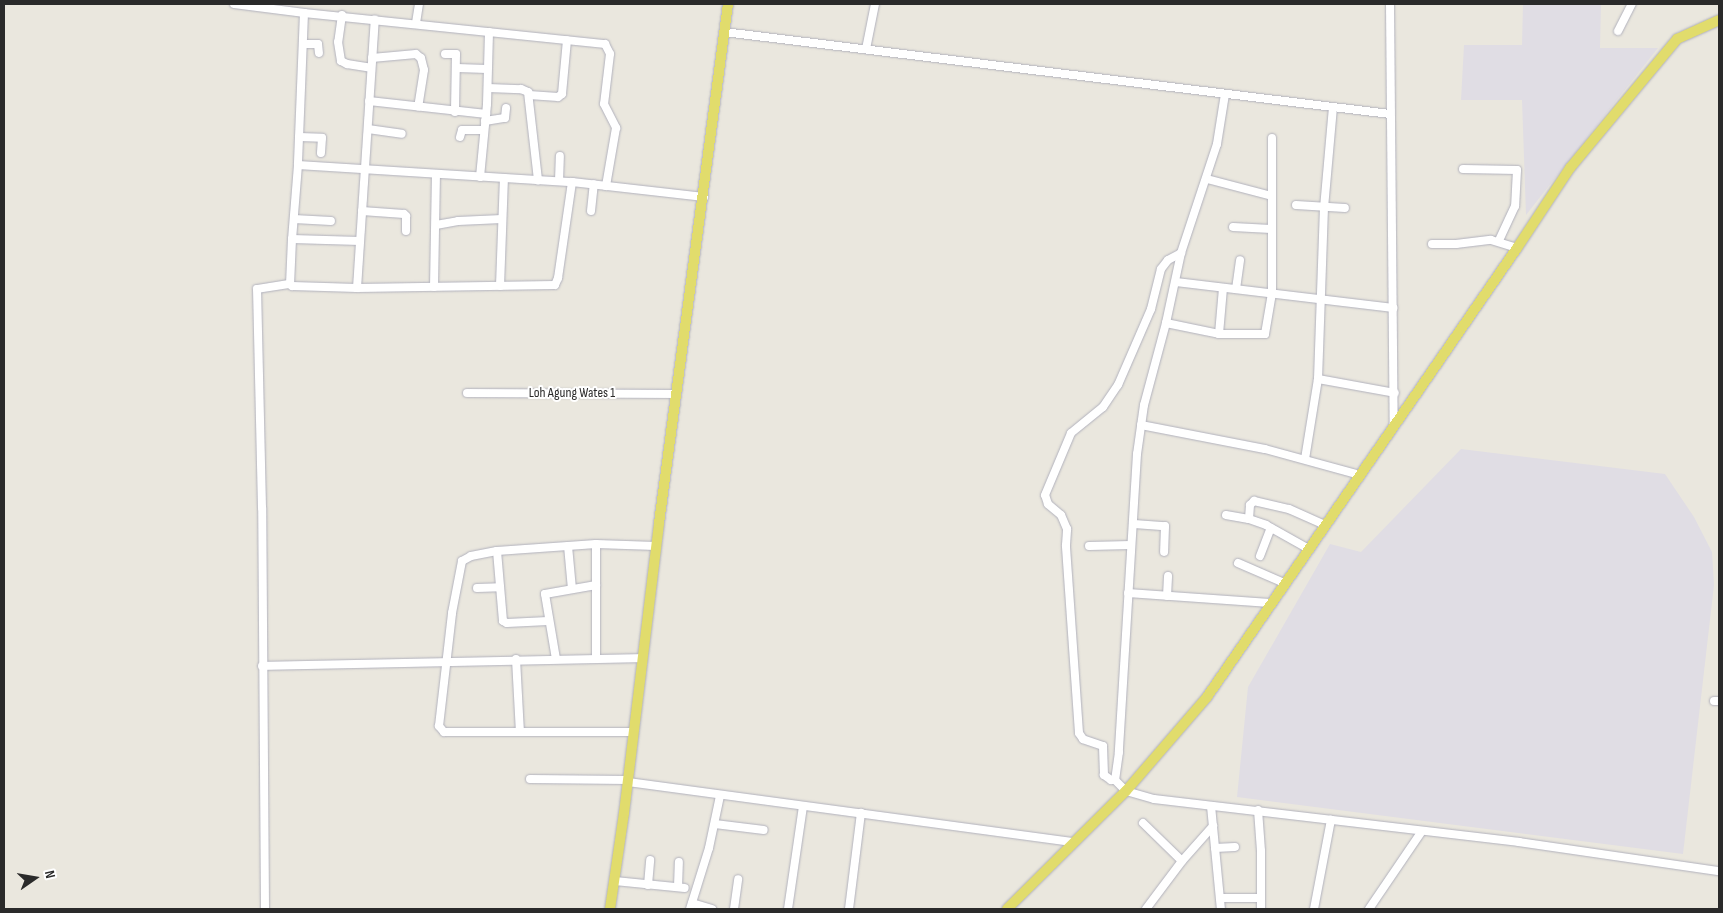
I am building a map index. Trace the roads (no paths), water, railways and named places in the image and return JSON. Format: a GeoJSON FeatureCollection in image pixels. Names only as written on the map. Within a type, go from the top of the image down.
{"type":"FeatureCollection","features":[{"type":"Feature","properties":{"kind":"main road"},"geometry":{"type":"LineString","coordinates":[[610,909],[728,4]]}},
{"type":"Feature","properties":{"kind":"main road"},"geometry":{"type":"LineString","coordinates":[[1007,909],[1074,842],[1131,793],[1193,716],[1517,248],[1570,168],[1677,39],[1719,20]]}},
{"type":"Feature","properties":{"kind":"street"},"geometry":{"type":"LineString","coordinates":[[234,4],[304,13],[342,15],[601,43],[609,50],[604,104],[616,128],[606,186]]}},
{"type":"Feature","properties":{"kind":"street"},"geometry":{"type":"LineString","coordinates":[[416,23],[420,4]]}},
{"type":"Feature","properties":{"kind":"street"},"geometry":{"type":"LineString","coordinates":[[866,49],[875,4]]}},
{"type":"Feature","properties":{"kind":"street"},"geometry":{"type":"LineString","coordinates":[[1390,4],[1394,426]]}},
{"type":"Feature","properties":{"kind":"street"},"geometry":{"type":"LineString","coordinates":[[1618,31],[1632,4]]}},
{"type":"Feature","properties":{"kind":"street"},"geometry":{"type":"LineString","coordinates":[[290,284],[298,165],[304,13]]}},
{"type":"Feature","properties":{"kind":"street"},"geometry":{"type":"LineString","coordinates":[[342,15],[338,42],[341,61],[347,64],[371,68]]}},
{"type":"Feature","properties":{"kind":"street"},"geometry":{"type":"LineString","coordinates":[[357,288],[368,129],[368,101],[375,20]]}},
{"type":"Feature","properties":{"kind":"street"},"geometry":{"type":"LineString","coordinates":[[480,177],[488,88],[489,32]]}},
{"type":"Feature","properties":{"kind":"street"},"geometry":{"type":"LineString","coordinates":[[724,32],[1390,114]]}},
{"type":"Feature","properties":{"kind":"street"},"geometry":{"type":"LineString","coordinates":[[529,95],[558,97],[562,94],[567,40]]}},
{"type":"Feature","properties":{"kind":"street"},"geometry":{"type":"LineString","coordinates":[[304,44],[318,44],[319,53]]}},
{"type":"Feature","properties":{"kind":"street"},"geometry":{"type":"LineString","coordinates":[[372,58],[416,54],[421,58],[424,70],[418,107]]}},
{"type":"Feature","properties":{"kind":"street"},"geometry":{"type":"LineString","coordinates":[[445,54],[456,54],[455,112]]}},
{"type":"Feature","properties":{"kind":"street"},"geometry":{"type":"LineString","coordinates":[[457,68],[487,69]]}},
{"type":"Feature","properties":{"kind":"street"},"geometry":{"type":"LineString","coordinates":[[488,88],[521,89],[526,90],[529,95],[538,180]]}},
{"type":"Feature","properties":{"kind":"street"},"geometry":{"type":"LineString","coordinates":[[1115,780],[1120,752],[1131,545],[1141,424],[1147,388],[1166,323],[1181,253],[1217,144],[1225,94]]}},
{"type":"Feature","properties":{"kind":"street"},"geometry":{"type":"LineString","coordinates":[[368,101],[503,120],[506,108]]}},
{"type":"Feature","properties":{"kind":"street"},"geometry":{"type":"LineString","coordinates":[[1305,459],[1318,379],[1324,208],[1333,107]]}},
{"type":"Feature","properties":{"kind":"street"},"geometry":{"type":"LineString","coordinates":[[368,129],[402,134]]}},
{"type":"Feature","properties":{"kind":"street"},"geometry":{"type":"LineString","coordinates":[[460,137],[462,130],[484,130]]}},
{"type":"Feature","properties":{"kind":"street"},"geometry":{"type":"LineString","coordinates":[[299,136],[322,139],[321,153]]}},
{"type":"Feature","properties":{"kind":"street"},"geometry":{"type":"LineString","coordinates":[[1166,323],[1219,334],[1265,334],[1272,293],[1270,229],[1272,138]]}},
{"type":"Feature","properties":{"kind":"street"},"geometry":{"type":"LineString","coordinates":[[559,181],[560,156]]}},
{"type":"Feature","properties":{"kind":"street"},"geometry":{"type":"LineString","coordinates":[[298,165],[572,182],[704,197]]}},
{"type":"Feature","properties":{"kind":"street"},"geometry":{"type":"LineString","coordinates":[[1463,169],[1517,170],[1515,206],[1499,241]]}},
{"type":"Feature","properties":{"kind":"street"},"geometry":{"type":"LineString","coordinates":[[434,287],[436,175]]}},
{"type":"Feature","properties":{"kind":"street"},"geometry":{"type":"LineString","coordinates":[[500,286],[504,178]]}},
{"type":"Feature","properties":{"kind":"street"},"geometry":{"type":"LineString","coordinates":[[1207,179],[1272,196]]}},
{"type":"Feature","properties":{"kind":"street"},"geometry":{"type":"LineString","coordinates":[[265,909],[262,508],[257,289],[290,284],[294,287],[357,288],[547,286],[557,282],[572,182]]}},
{"type":"Feature","properties":{"kind":"street"},"geometry":{"type":"LineString","coordinates":[[591,211],[594,184]]}},
{"type":"Feature","properties":{"kind":"street"},"geometry":{"type":"LineString","coordinates":[[1296,205],[1345,208]]}},
{"type":"Feature","properties":{"kind":"street"},"geometry":{"type":"LineString","coordinates":[[362,211],[404,214],[406,216],[406,231]]}},
{"type":"Feature","properties":{"kind":"street"},"geometry":{"type":"LineString","coordinates":[[294,219],[330,221]]}},
{"type":"Feature","properties":{"kind":"street"},"geometry":{"type":"LineString","coordinates":[[436,225],[458,221],[502,219]]}},
{"type":"Feature","properties":{"kind":"street"},"geometry":{"type":"LineString","coordinates":[[1233,227],[1270,229]]}},
{"type":"Feature","properties":{"kind":"street"},"geometry":{"type":"LineString","coordinates":[[292,239],[360,241]]}},
{"type":"Feature","properties":{"kind":"street"},"geometry":{"type":"LineString","coordinates":[[1432,244],[1499,241],[1517,248]]}},
{"type":"Feature","properties":{"kind":"street"},"geometry":{"type":"LineString","coordinates":[[1181,253],[1168,260],[1161,269],[1151,309],[1118,385],[1103,407],[1071,433],[1045,495],[1048,504],[1061,515],[1067,530],[1066,545],[1079,733],[1083,739],[1103,746],[1104,776],[1110,780],[1115,780],[1131,793],[1211,806],[1519,842],[1719,871]]}},
{"type":"Feature","properties":{"kind":"street"},"geometry":{"type":"LineString","coordinates":[[1236,289],[1240,260]]}},
{"type":"Feature","properties":{"kind":"street"},"geometry":{"type":"LineString","coordinates":[[1176,282],[1393,308]]}},
{"type":"Feature","properties":{"kind":"street"},"geometry":{"type":"LineString","coordinates":[[1219,334],[1223,288]]}},
{"type":"Feature","properties":{"kind":"street"},"geometry":{"type":"LineString","coordinates":[[1318,379],[1395,393]]}},
{"type":"Feature","properties":{"kind":"street","name":"Loh Agung Wates 1"},"geometry":{"type":"LineString","coordinates":[[467,393],[677,394]]}},
{"type":"Feature","properties":{"kind":"street"},"geometry":{"type":"LineString","coordinates":[[1141,424],[1217,438],[1305,459],[1360,475]]}},
{"type":"Feature","properties":{"kind":"street"},"geometry":{"type":"LineString","coordinates":[[1249,519],[1250,505],[1254,501],[1289,509],[1325,525]]}},
{"type":"Feature","properties":{"kind":"street"},"geometry":{"type":"LineString","coordinates":[[1226,515],[1249,519],[1271,528],[1309,549]]}},
{"type":"Feature","properties":{"kind":"street"},"geometry":{"type":"LineString","coordinates":[[1134,524],[1165,526],[1164,552]]}},
{"type":"Feature","properties":{"kind":"street"},"geometry":{"type":"LineString","coordinates":[[1260,556],[1271,528]]}},
{"type":"Feature","properties":{"kind":"street"},"geometry":{"type":"LineString","coordinates":[[596,544],[596,658]]}},
{"type":"Feature","properties":{"kind":"street"},"geometry":{"type":"LineString","coordinates":[[634,732],[444,732],[439,726],[452,614],[462,561],[472,556],[497,552],[568,546],[596,544],[656,546]]}},
{"type":"Feature","properties":{"kind":"street"},"geometry":{"type":"LineString","coordinates":[[1089,546],[1131,545]]}},
{"type":"Feature","properties":{"kind":"street"},"geometry":{"type":"LineString","coordinates":[[568,546],[572,589]]}},
{"type":"Feature","properties":{"kind":"street"},"geometry":{"type":"LineString","coordinates":[[497,552],[501,618],[505,622],[548,621]]}},
{"type":"Feature","properties":{"kind":"street"},"geometry":{"type":"LineString","coordinates":[[1238,564],[1284,583]]}},
{"type":"Feature","properties":{"kind":"street"},"geometry":{"type":"LineString","coordinates":[[1167,596],[1168,576]]}},
{"type":"Feature","properties":{"kind":"street"},"geometry":{"type":"LineString","coordinates":[[556,659],[548,621],[545,594],[596,585]]}},
{"type":"Feature","properties":{"kind":"street"},"geometry":{"type":"LineString","coordinates":[[477,588],[500,587]]}},
{"type":"Feature","properties":{"kind":"street"},"geometry":{"type":"LineString","coordinates":[[1128,594],[1270,603]]}},
{"type":"Feature","properties":{"kind":"street"},"geometry":{"type":"LineString","coordinates":[[262,666],[516,659],[643,658]]}},
{"type":"Feature","properties":{"kind":"street"},"geometry":{"type":"LineString","coordinates":[[516,659],[520,732]]}},
{"type":"Feature","properties":{"kind":"street"},"geometry":{"type":"LineString","coordinates":[[530,779],[628,781],[720,796],[861,812],[1074,842]]}},
{"type":"Feature","properties":{"kind":"street"},"geometry":{"type":"LineString","coordinates":[[712,909],[691,906],[715,824],[720,796]]}},
{"type":"Feature","properties":{"kind":"street"},"geometry":{"type":"LineString","coordinates":[[791,909],[803,806]]}},
{"type":"Feature","properties":{"kind":"street"},"geometry":{"type":"LineString","coordinates":[[1211,806],[1221,909]]}},
{"type":"Feature","properties":{"kind":"street"},"geometry":{"type":"LineString","coordinates":[[1258,810],[1261,851],[1261,909]]}},
{"type":"Feature","properties":{"kind":"street"},"geometry":{"type":"LineString","coordinates":[[849,909],[861,812]]}},
{"type":"Feature","properties":{"kind":"street"},"geometry":{"type":"LineString","coordinates":[[1314,909],[1331,820]]}},
{"type":"Feature","properties":{"kind":"street"},"geometry":{"type":"LineString","coordinates":[[1143,823],[1182,861]]}},
{"type":"Feature","properties":{"kind":"street"},"geometry":{"type":"LineString","coordinates":[[715,824],[764,830]]}},
{"type":"Feature","properties":{"kind":"street"},"geometry":{"type":"LineString","coordinates":[[1146,909],[1182,861],[1213,826]]}},
{"type":"Feature","properties":{"kind":"street"},"geometry":{"type":"LineString","coordinates":[[1369,909],[1422,830]]}},
{"type":"Feature","properties":{"kind":"street"},"geometry":{"type":"LineString","coordinates":[[1216,848],[1235,847]]}},
{"type":"Feature","properties":{"kind":"street"},"geometry":{"type":"LineString","coordinates":[[648,885],[650,860]]}},
{"type":"Feature","properties":{"kind":"street"},"geometry":{"type":"LineString","coordinates":[[615,881],[682,888],[679,862]]}},
{"type":"Feature","properties":{"kind":"street"},"geometry":{"type":"LineString","coordinates":[[734,909],[738,879]]}},
{"type":"Feature","properties":{"kind":"street"},"geometry":{"type":"LineString","coordinates":[[1220,898],[1260,898]]}}]}
